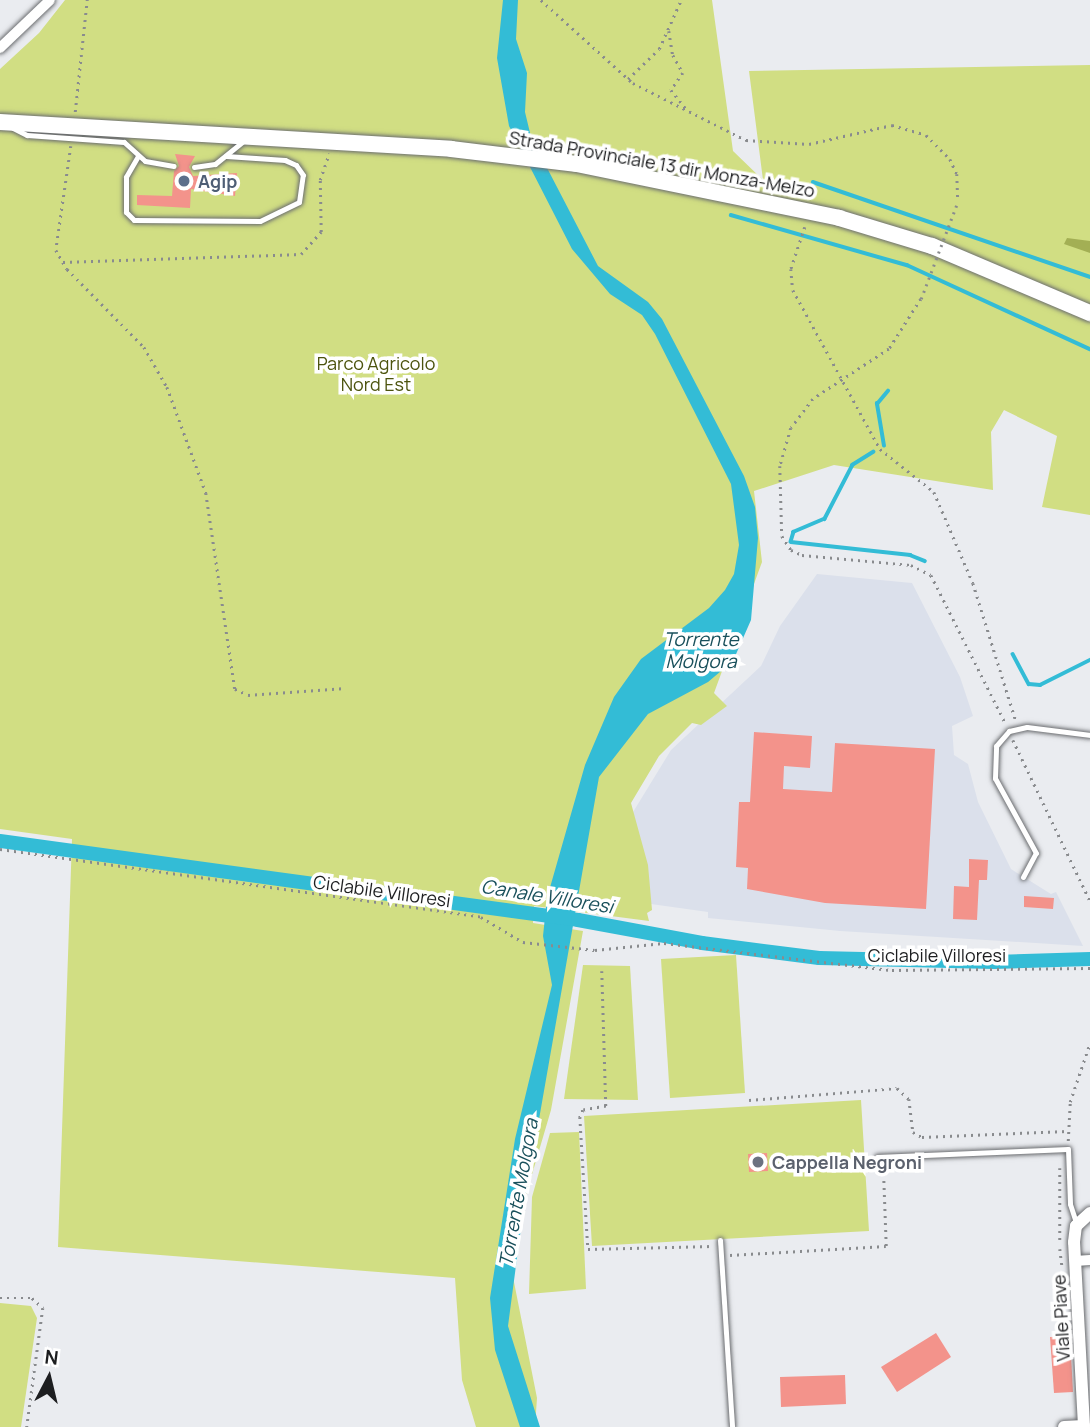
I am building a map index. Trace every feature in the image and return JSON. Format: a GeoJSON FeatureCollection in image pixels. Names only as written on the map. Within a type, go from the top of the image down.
{"type":"FeatureCollection","features":[{"type":"Feature","properties":{"kind":"main road","name":"Strada Provinciale 13 dir Monza-Melzo"},"geometry":{"type":"LineString","coordinates":[[0,123],[73,132],[250,137],[504,153],[576,164],[839,218],[932,246],[1090,313]]}},
{"type":"Feature","properties":{"kind":"street"},"geometry":{"type":"LineString","coordinates":[[0,48],[50,0]]}},
{"type":"Feature","properties":{"kind":"street"},"geometry":{"type":"LineString","coordinates":[[1076,1226],[1090,1213]]}},
{"type":"Feature","properties":{"kind":"street","name":"Viale Piave"},"geometry":{"type":"LineString","coordinates":[[1076,1226],[1075,1261],[1084,1427]]}},
{"type":"Feature","properties":{"kind":"street"},"geometry":{"type":"LineString","coordinates":[[1075,1261],[1090,1260]]}},
{"type":"Feature","properties":{"kind":"street"},"geometry":{"type":"LineString","coordinates":[[1064,1427],[1084,1427]]}},
{"type":"Feature","properties":{"kind":"lane"},"geometry":{"type":"LineString","coordinates":[[73,132],[124,142],[138,156],[154,164],[174,166]]}},
{"type":"Feature","properties":{"kind":"lane"},"geometry":{"type":"LineString","coordinates":[[194,167],[215,164],[250,137]]}},
{"type":"Feature","properties":{"kind":"lane"},"geometry":{"type":"LineString","coordinates":[[138,156],[126,177],[126,212],[134,220],[260,221],[288,211],[299,202],[303,175],[296,165],[285,160],[226,156]]}},
{"type":"Feature","properties":{"kind":"lane"},"geometry":{"type":"LineString","coordinates":[[1023,877],[1036,853],[1000,791],[992,765],[996,746],[1009,731],[1018,728],[1040,726],[1090,735]]}},
{"type":"Feature","properties":{"kind":"lane"},"geometry":{"type":"LineString","coordinates":[[880,1157],[1068,1149],[1070,1204],[1076,1226]]}},
{"type":"Feature","properties":{"kind":"lane"},"geometry":{"type":"LineString","coordinates":[[720,1243],[732,1427]]}},
{"type":"Feature","properties":{"kind":"path"},"geometry":{"type":"LineString","coordinates":[[87,0],[73,132],[55,240],[63,262],[144,347],[167,387],[206,494],[236,689],[248,695],[346,688]]}},
{"type":"Feature","properties":{"kind":"path"},"geometry":{"type":"LineString","coordinates":[[541,0],[628,79],[654,97],[690,112],[726,134],[765,145],[809,144],[874,127],[911,128],[933,140],[950,159],[957,174],[958,201],[921,299],[889,349],[800,413],[783,447],[779,490],[785,544],[802,555],[911,565],[931,575],[1090,901]]}},
{"type":"Feature","properties":{"kind":"path"},"geometry":{"type":"LineString","coordinates":[[628,79],[659,49],[681,0]]}},
{"type":"Feature","properties":{"kind":"path"},"geometry":{"type":"LineString","coordinates":[[668,31],[673,55],[683,73],[671,90],[690,112]]}},
{"type":"Feature","properties":{"kind":"path"},"geometry":{"type":"LineString","coordinates":[[63,262],[301,254],[320,232],[321,171],[336,142]]}},
{"type":"Feature","properties":{"kind":"path"},"geometry":{"type":"LineString","coordinates":[[805,227],[791,269],[792,287],[841,382],[880,449],[934,492],[973,583],[1018,728]]}},
{"type":"Feature","properties":{"kind":"path","name":"Ciclabile Villoresi"},"geometry":{"type":"LineString","coordinates":[[0,849],[481,917],[523,942],[596,950],[664,943],[892,970],[1090,968]]}},
{"type":"Feature","properties":{"kind":"path"},"geometry":{"type":"LineString","coordinates":[[603,971],[606,1105],[583,1110],[580,1117],[588,1250],[720,1243]]}},
{"type":"Feature","properties":{"kind":"path"},"geometry":{"type":"LineString","coordinates":[[1068,1149],[1070,1102],[1090,1043]]}},
{"type":"Feature","properties":{"kind":"path"},"geometry":{"type":"LineString","coordinates":[[749,1100],[897,1088],[909,1099],[913,1132],[922,1137],[1068,1131]]}},
{"type":"Feature","properties":{"kind":"path"},"geometry":{"type":"LineString","coordinates":[[721,1255],[886,1246],[880,1157]]}},
{"type":"Feature","properties":{"kind":"path"},"geometry":{"type":"LineString","coordinates":[[1069,1165],[1058,1172],[1061,1262],[1063,1272],[1076,1280]]}},
{"type":"Feature","properties":{"kind":"path"},"geometry":{"type":"LineString","coordinates":[[0,1298],[32,1298],[43,1308],[27,1427]]}},
{"type":"Feature","properties":{"kind":"shaded area"},"geometry":{"type":"Polygon","coordinates":[[[817,574],[912,583],[960,677],[973,716],[952,726],[954,755],[968,764],[978,802],[1011,869],[1051,894],[1056,892],[1083,946],[840,931],[708,918],[708,912],[651,904],[630,817],[671,750],[761,666],[780,626],[817,574]]]}},
{"type":"Feature","properties":{"kind":"green space","name":"Parco Agricolo Nord Est"},"geometry":{"type":"Polygon","coordinates":[[[65,0],[712,0],[733,151],[763,180],[749,71],[1090,65],[1090,515],[1042,507],[1057,436],[1004,410],[991,432],[993,490],[834,465],[754,491],[762,562],[714,693],[727,706],[701,725],[692,723],[659,756],[631,803],[648,865],[652,910],[647,913],[649,921],[534,906],[533,923],[583,931],[551,1110],[515,1232],[511,1267],[537,1398],[535,1427],[476,1427],[462,1380],[455,1278],[58,1247],[72,839],[0,829],[0,69],[39,33],[65,0]]]}},
{"type":"Feature","properties":{"kind":"green space"},"geometry":{"type":"Polygon","coordinates":[[[1067,238],[1090,241],[1090,253],[1064,244],[1067,238]]]}},
{"type":"Feature","properties":{"kind":"green space"},"geometry":{"type":"Polygon","coordinates":[[[736,955],[745,1093],[670,1098],[661,959],[736,955]]]}},
{"type":"Feature","properties":{"kind":"green space"},"geometry":{"type":"Polygon","coordinates":[[[583,965],[630,966],[638,1100],[564,1099],[583,965]]]}},
{"type":"Feature","properties":{"kind":"green space"},"geometry":{"type":"Polygon","coordinates":[[[861,1100],[869,1231],[592,1246],[584,1116],[861,1100]]]}},
{"type":"Feature","properties":{"kind":"green space"},"geometry":{"type":"Polygon","coordinates":[[[579,1132],[586,1289],[529,1294],[532,1197],[550,1133],[579,1132]]]}},
{"type":"Feature","properties":{"kind":"green space"},"geometry":{"type":"Polygon","coordinates":[[[0,1303],[31,1306],[37,1318],[21,1427],[0,1427],[0,1303]]]}},
{"type":"Feature","properties":{"kind":"water","name":"Torrente Molgora"},"geometry":{"type":"Polygon","coordinates":[[[503,0],[518,0],[516,39],[527,73],[525,112],[531,137],[598,266],[648,302],[662,319],[744,476],[755,507],[758,538],[751,620],[733,661],[708,682],[648,714],[599,777],[524,1205],[508,1326],[540,1427],[520,1427],[495,1350],[490,1298],[515,1139],[552,985],[543,936],[547,898],[585,765],[614,697],[641,659],[709,608],[725,590],[734,574],[739,545],[731,484],[655,334],[642,315],[610,294],[572,249],[509,126],[497,58],[503,0]]]}},
{"type":"Feature","properties":{"kind":"building"},"geometry":{"type":"Polygon","coordinates":[[[175,154],[195,156],[189,167],[193,176],[237,173],[235,196],[191,189],[190,208],[137,205],[137,195],[172,196],[174,171],[179,166],[175,154]]]}},
{"type":"Feature","properties":{"kind":"building"},"geometry":{"type":"Polygon","coordinates":[[[754,732],[812,736],[810,768],[784,766],[783,789],[832,792],[835,743],[935,749],[926,909],[825,903],[747,889],[748,868],[736,867],[739,802],[750,802],[754,732]]]}},
{"type":"Feature","properties":{"kind":"building"},"geometry":{"type":"Polygon","coordinates":[[[969,859],[988,860],[987,880],[979,880],[977,920],[953,919],[954,886],[969,887],[969,859]]]}},
{"type":"Feature","properties":{"kind":"building"},"geometry":{"type":"Polygon","coordinates":[[[1024,896],[1054,898],[1053,909],[1024,907],[1024,896]]]}},
{"type":"Feature","properties":{"kind":"building","name":"Cappella Negroni"},"geometry":{"type":"Polygon","coordinates":[[[767,1153],[768,1171],[749,1172],[748,1154],[767,1153]]]}},
{"type":"Feature","properties":{"kind":"building"},"geometry":{"type":"Polygon","coordinates":[[[936,1333],[951,1357],[897,1392],[881,1367],[936,1333]]]}},
{"type":"Feature","properties":{"kind":"building"},"geometry":{"type":"Polygon","coordinates":[[[1070,1336],[1073,1392],[1054,1393],[1050,1337],[1070,1336]]]}},
{"type":"Feature","properties":{"kind":"building"},"geometry":{"type":"Polygon","coordinates":[[[845,1375],[846,1404],[781,1407],[780,1377],[845,1375]]]}},
{"type":"Feature","properties":{"kind":"waterway"},"geometry":{"type":"LineString","coordinates":[[813,182],[1090,277]]}},
{"type":"Feature","properties":{"kind":"waterway"},"geometry":{"type":"LineString","coordinates":[[731,215],[907,265],[1090,349]]}},
{"type":"Feature","properties":{"kind":"waterway"},"geometry":{"type":"LineString","coordinates":[[884,446],[877,404],[888,391]]}},
{"type":"Feature","properties":{"kind":"waterway"},"geometry":{"type":"LineString","coordinates":[[874,452],[853,465],[825,519],[794,532],[791,542],[910,555],[925,561]]}},
{"type":"Feature","properties":{"kind":"waterway"},"geometry":{"type":"LineString","coordinates":[[1013,654],[1029,684],[1040,685],[1090,660]]}},
{"type":"Feature","properties":{"kind":"waterway","name":"Canale Villoresi"},"geometry":{"type":"LineString","coordinates":[[0,841],[578,920],[702,943],[819,958],[994,962],[1090,959]]}},
{"type":"Feature","properties":{"kind":"place","name":"Agip"},"geometry":{"type":"Point","coordinates":[184,181]}},
{"type":"Feature","properties":{"kind":"place","name":"Cappella Negroni"},"geometry":{"type":"Point","coordinates":[758,1162]}}]}
